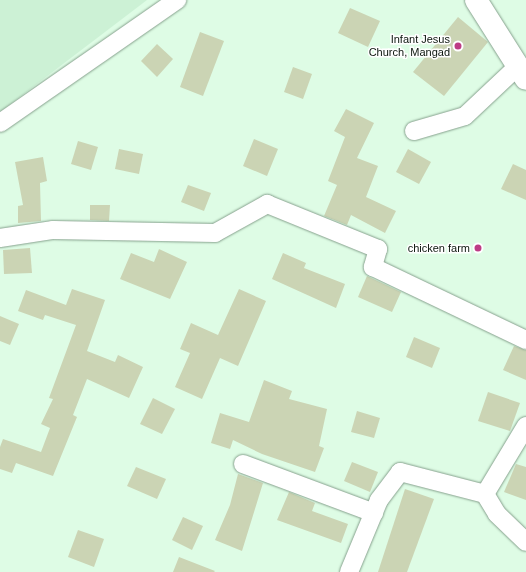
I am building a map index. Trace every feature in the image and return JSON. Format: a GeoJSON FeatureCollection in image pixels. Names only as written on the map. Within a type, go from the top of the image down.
{"type":"FeatureCollection","features":[{"type":"Feature","properties":{"kind":"highway"},"geometry":{"type":"LineString","coordinates":[[476,0],[522,73]]}},
{"type":"Feature","properties":{"kind":"street"},"geometry":{"type":"LineString","coordinates":[[0,123],[177,0]]}},
{"type":"Feature","properties":{"kind":"street"},"geometry":{"type":"LineString","coordinates":[[414,131],[465,116],[522,73]]}},
{"type":"Feature","properties":{"kind":"street"},"geometry":{"type":"LineString","coordinates":[[0,238],[52,230],[215,234],[267,204],[378,249],[373,268],[526,340]]}},
{"type":"Feature","properties":{"kind":"street"},"geometry":{"type":"LineString","coordinates":[[485,494],[526,426]]}},
{"type":"Feature","properties":{"kind":"street"},"geometry":{"type":"LineString","coordinates":[[243,464],[374,513]]}},
{"type":"Feature","properties":{"kind":"street"},"geometry":{"type":"LineString","coordinates":[[350,572],[379,500],[400,472],[485,494],[497,514],[526,542]]}},
{"type":"Feature","properties":{"kind":"shaded area"},"geometry":{"type":"Polygon","coordinates":[[[0,0],[147,0],[0,112],[0,0]]]}},
{"type":"Feature","properties":{"kind":"building"},"geometry":{"type":"Polygon","coordinates":[[[350,8],[380,21],[368,47],[338,33],[350,8]]]}},
{"type":"Feature","properties":{"kind":"building"},"geometry":{"type":"Polygon","coordinates":[[[458,17],[488,42],[444,96],[413,72],[458,17]]]}},
{"type":"Feature","properties":{"kind":"building"},"geometry":{"type":"Polygon","coordinates":[[[200,32],[224,41],[203,96],[180,87],[200,32]]]}},
{"type":"Feature","properties":{"kind":"building"},"geometry":{"type":"Polygon","coordinates":[[[157,44],[173,59],[157,77],[141,61],[157,44]]]}},
{"type":"Feature","properties":{"kind":"building"},"geometry":{"type":"Polygon","coordinates":[[[293,67],[312,74],[303,99],[284,92],[293,67]]]}},
{"type":"Feature","properties":{"kind":"building"},"geometry":{"type":"Polygon","coordinates":[[[346,109],[374,123],[357,158],[378,166],[366,197],[396,211],[385,233],[351,215],[347,225],[324,216],[337,185],[328,181],[345,137],[334,131],[346,109]]]}},
{"type":"Feature","properties":{"kind":"building"},"geometry":{"type":"Polygon","coordinates":[[[254,139],[278,149],[267,176],[243,166],[254,139]]]}},
{"type":"Feature","properties":{"kind":"building"},"geometry":{"type":"Polygon","coordinates":[[[78,141],[98,147],[91,170],[71,164],[78,141]]]}},
{"type":"Feature","properties":{"kind":"building"},"geometry":{"type":"Polygon","coordinates":[[[119,149],[143,154],[139,174],[115,169],[119,149]]]}},
{"type":"Feature","properties":{"kind":"building"},"geometry":{"type":"Polygon","coordinates":[[[408,149],[431,162],[419,184],[396,172],[408,149]]]}},
{"type":"Feature","properties":{"kind":"building"},"geometry":{"type":"Polygon","coordinates":[[[43,157],[47,181],[40,183],[41,221],[18,223],[18,206],[23,205],[15,162],[43,157]]]}},
{"type":"Feature","properties":{"kind":"building"},"geometry":{"type":"Polygon","coordinates":[[[513,164],[526,170],[526,200],[501,189],[513,164]]]}},
{"type":"Feature","properties":{"kind":"building"},"geometry":{"type":"Polygon","coordinates":[[[188,185],[211,193],[204,211],[181,202],[188,185]]]}},
{"type":"Feature","properties":{"kind":"building"},"geometry":{"type":"Polygon","coordinates":[[[90,205],[110,205],[109,221],[90,220],[90,205]]]}},
{"type":"Feature","properties":{"kind":"building"},"geometry":{"type":"Polygon","coordinates":[[[30,248],[32,273],[4,274],[3,250],[30,248]]]}},
{"type":"Feature","properties":{"kind":"building"},"geometry":{"type":"Polygon","coordinates":[[[159,249],[187,262],[170,299],[120,279],[131,253],[154,262],[159,249]]]}},
{"type":"Feature","properties":{"kind":"building"},"geometry":{"type":"Polygon","coordinates":[[[283,253],[306,263],[304,268],[345,284],[336,308],[272,279],[283,253]]]}},
{"type":"Feature","properties":{"kind":"building"},"geometry":{"type":"Polygon","coordinates":[[[367,276],[401,292],[392,312],[358,297],[367,276]]]}},
{"type":"Feature","properties":{"kind":"building"},"geometry":{"type":"Polygon","coordinates":[[[72,289],[105,300],[87,351],[115,362],[118,355],[143,367],[129,398],[87,379],[73,415],[77,417],[53,476],[16,463],[12,473],[0,469],[0,447],[3,439],[41,452],[50,428],[41,424],[53,399],[49,398],[76,325],[45,315],[43,320],[18,311],[26,290],[66,305],[72,289]]]}},
{"type":"Feature","properties":{"kind":"building"},"geometry":{"type":"Polygon","coordinates":[[[239,289],[266,301],[238,366],[220,358],[202,399],[175,387],[190,353],[180,349],[191,323],[218,335],[239,289]]]}},
{"type":"Feature","properties":{"kind":"building"},"geometry":{"type":"Polygon","coordinates":[[[0,316],[19,324],[10,345],[0,341],[0,316]]]}},
{"type":"Feature","properties":{"kind":"building"},"geometry":{"type":"Polygon","coordinates":[[[414,337],[440,348],[432,368],[406,357],[414,337]]]}},
{"type":"Feature","properties":{"kind":"building"},"geometry":{"type":"Polygon","coordinates":[[[514,346],[526,350],[526,380],[503,370],[514,346]]]}},
{"type":"Feature","properties":{"kind":"building"},"geometry":{"type":"Polygon","coordinates":[[[264,380],[292,391],[289,399],[327,409],[319,446],[324,448],[315,472],[262,454],[233,440],[230,449],[211,443],[220,413],[249,422],[264,380]]]}},
{"type":"Feature","properties":{"kind":"building"},"geometry":{"type":"Polygon","coordinates":[[[488,392],[520,403],[510,431],[478,421],[488,392]]]}},
{"type":"Feature","properties":{"kind":"building"},"geometry":{"type":"Polygon","coordinates":[[[153,398],[175,409],[162,434],[140,424],[153,398]]]}},
{"type":"Feature","properties":{"kind":"building"},"geometry":{"type":"Polygon","coordinates":[[[357,411],[380,418],[374,438],[351,432],[357,411]]]}},
{"type":"Feature","properties":{"kind":"building"},"geometry":{"type":"Polygon","coordinates":[[[352,462],[378,472],[370,492],[344,481],[352,462]]]}},
{"type":"Feature","properties":{"kind":"building"},"geometry":{"type":"Polygon","coordinates":[[[516,464],[526,467],[526,500],[504,492],[516,464]]]}},
{"type":"Feature","properties":{"kind":"building"},"geometry":{"type":"Polygon","coordinates":[[[136,467],[166,479],[157,499],[127,486],[136,467]]]}},
{"type":"Feature","properties":{"kind":"building"},"geometry":{"type":"Polygon","coordinates":[[[238,474],[263,483],[242,551],[215,540],[230,505],[238,474]]]}},
{"type":"Feature","properties":{"kind":"building"},"geometry":{"type":"Polygon","coordinates":[[[405,489],[434,499],[407,572],[378,572],[405,489]]]}},
{"type":"Feature","properties":{"kind":"building"},"geometry":{"type":"Polygon","coordinates":[[[289,492],[315,503],[312,511],[348,524],[341,543],[277,520],[289,492]]]}},
{"type":"Feature","properties":{"kind":"building"},"geometry":{"type":"Polygon","coordinates":[[[183,517],[203,526],[192,550],[172,540],[183,517]]]}},
{"type":"Feature","properties":{"kind":"building"},"geometry":{"type":"Polygon","coordinates":[[[78,530],[104,539],[94,567],[68,557],[78,530]]]}},
{"type":"Feature","properties":{"kind":"building"},"geometry":{"type":"Polygon","coordinates":[[[179,557],[215,571],[173,572],[179,557]]]}},
{"type":"Feature","properties":{"kind":"place","name":"Infant Jesus Church, Mangad"},"geometry":{"type":"Point","coordinates":[458,46]}},
{"type":"Feature","properties":{"kind":"place","name":"chicken farm"},"geometry":{"type":"Point","coordinates":[478,248]}}]}
